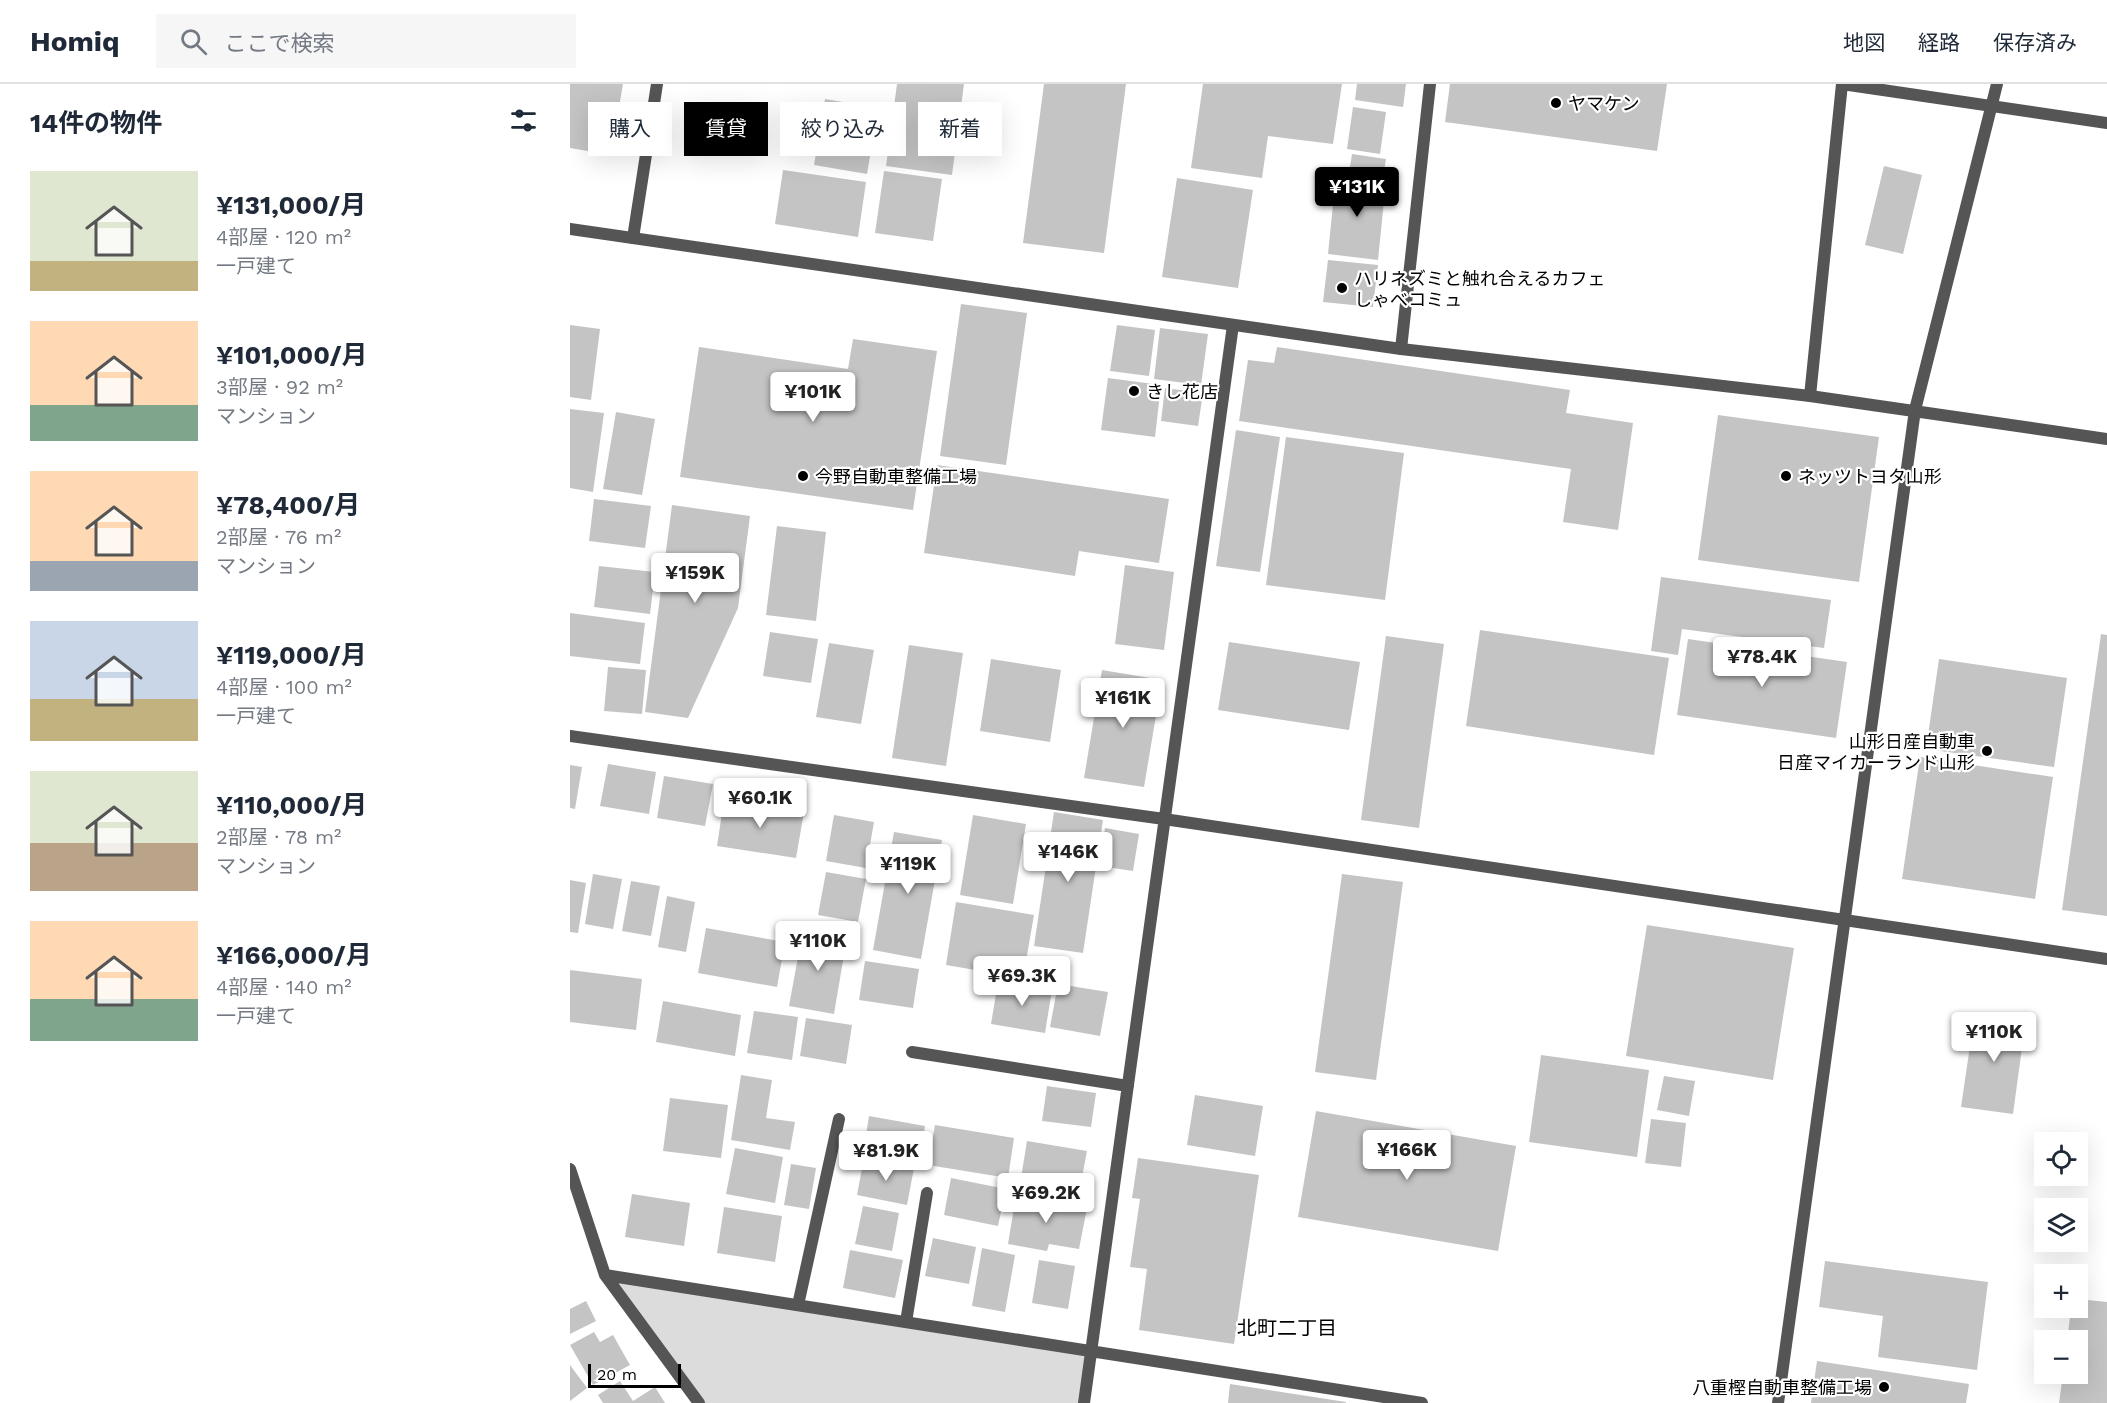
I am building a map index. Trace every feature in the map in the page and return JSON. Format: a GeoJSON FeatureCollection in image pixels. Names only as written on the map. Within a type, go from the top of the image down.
{"type":"FeatureCollection","features":[{"type":"Feature","properties":{"kind":"street"},"geometry":{"type":"LineString","coordinates":[[633,238],[657,84]]}},
{"type":"Feature","properties":{"kind":"street"},"geometry":{"type":"LineString","coordinates":[[1401,349],[1430,84]]}},
{"type":"Feature","properties":{"kind":"street"},"geometry":{"type":"LineString","coordinates":[[1810,396],[1842,84],[2107,123]]}},
{"type":"Feature","properties":{"kind":"street"},"geometry":{"type":"LineString","coordinates":[[1778,1403],[1915,410],[1997,84]]}},
{"type":"Feature","properties":{"kind":"street"},"geometry":{"type":"LineString","coordinates":[[570,229],[1401,349],[1810,396],[2107,439]]}},
{"type":"Feature","properties":{"kind":"street"},"geometry":{"type":"LineString","coordinates":[[1084,1403],[1233,325]]}},
{"type":"Feature","properties":{"kind":"street"},"geometry":{"type":"LineString","coordinates":[[570,736],[1164,819],[1844,918],[2107,959]]}},
{"type":"Feature","properties":{"kind":"street"},"geometry":{"type":"LineString","coordinates":[[912,1052],[1128,1086]]}},
{"type":"Feature","properties":{"kind":"street"},"geometry":{"type":"LineString","coordinates":[[798,1305],[839,1119]]}},
{"type":"Feature","properties":{"kind":"street"},"geometry":{"type":"LineString","coordinates":[[570,1169],[605,1275],[699,1403]]}},
{"type":"Feature","properties":{"kind":"street"},"geometry":{"type":"LineString","coordinates":[[906,1322],[927,1193]]}},
{"type":"Feature","properties":{"kind":"street"},"geometry":{"type":"LineString","coordinates":[[605,1275],[1422,1403]]}},
{"type":"Feature","properties":{"kind":"shaded area"},"geometry":{"type":"Polygon","coordinates":[[[605,1275],[1092,1352],[1084,1403],[699,1403],[605,1275]]]}},
{"type":"Feature","properties":{"kind":"building"},"geometry":{"type":"Polygon","coordinates":[[[570,84],[623,84],[620,102],[588,102],[588,151],[570,148],[570,84]]]}},
{"type":"Feature","properties":{"kind":"building"},"geometry":{"type":"Polygon","coordinates":[[[897,84],[964,84],[962,102],[918,102],[918,156],[955,156],[952,175],[886,166],[887,156],[906,156],[906,102],[895,102],[897,84]]]}},
{"type":"Feature","properties":{"kind":"building"},"geometry":{"type":"Polygon","coordinates":[[[1044,84],[1126,84],[1104,253],[1023,243],[1044,84]]]}},
{"type":"Feature","properties":{"kind":"building"},"geometry":{"type":"Polygon","coordinates":[[[1203,84],[1342,84],[1333,144],[1268,136],[1262,178],[1191,168],[1203,84]]]}},
{"type":"Feature","properties":{"kind":"building"},"geometry":{"type":"Polygon","coordinates":[[[1357,84],[1406,84],[1403,107],[1355,100],[1357,84]]]}},
{"type":"Feature","properties":{"kind":"building","name":"ヤマケン"},"geometry":{"type":"Polygon","coordinates":[[[1450,84],[1667,84],[1657,151],[1445,122],[1450,84]]]}},
{"type":"Feature","properties":{"kind":"building"},"geometry":{"type":"Polygon","coordinates":[[[825,99],[843,102],[824,102],[825,99]]]}},
{"type":"Feature","properties":{"kind":"building"},"geometry":{"type":"Polygon","coordinates":[[[1353,107],[1386,112],[1380,154],[1347,149],[1353,107]]]}},
{"type":"Feature","properties":{"kind":"building"},"geometry":{"type":"Polygon","coordinates":[[[1352,154],[1386,159],[1383,178],[1349,173],[1352,154]]]}},
{"type":"Feature","properties":{"kind":"building"},"geometry":{"type":"Polygon","coordinates":[[[816,156],[870,156],[867,174],[814,165],[816,156]]]}},
{"type":"Feature","properties":{"kind":"building"},"geometry":{"type":"Polygon","coordinates":[[[1884,166],[1922,175],[1903,254],[1865,245],[1884,166]]]}},
{"type":"Feature","properties":{"kind":"building"},"geometry":{"type":"Polygon","coordinates":[[[783,170],[866,182],[858,237],[775,224],[783,170]]]}},
{"type":"Feature","properties":{"kind":"building"},"geometry":{"type":"Polygon","coordinates":[[[884,171],[942,179],[933,241],[875,233],[884,171]]]}},
{"type":"Feature","properties":{"kind":"building"},"geometry":{"type":"Polygon","coordinates":[[[1336,175],[1386,181],[1378,260],[1328,254],[1336,175]]]}},
{"type":"Feature","properties":{"kind":"building"},"geometry":{"type":"Polygon","coordinates":[[[1177,178],[1253,190],[1238,288],[1162,277],[1177,178]]]}},
{"type":"Feature","properties":{"kind":"building"},"geometry":{"type":"Polygon","coordinates":[[[1328,260],[1378,265],[1373,307],[1323,302],[1328,260]]]}},
{"type":"Feature","properties":{"kind":"building"},"geometry":{"type":"Polygon","coordinates":[[[961,304],[1027,313],[1006,465],[940,456],[961,304]]]}},
{"type":"Feature","properties":{"kind":"building"},"geometry":{"type":"Polygon","coordinates":[[[570,325],[600,329],[591,400],[570,397],[570,325]]]}},
{"type":"Feature","properties":{"kind":"building"},"geometry":{"type":"Polygon","coordinates":[[[1117,325],[1155,330],[1149,376],[1110,371],[1117,325]]]}},
{"type":"Feature","properties":{"kind":"building"},"geometry":{"type":"Polygon","coordinates":[[[1160,328],[1208,334],[1201,385],[1154,379],[1160,328]]]}},
{"type":"Feature","properties":{"kind":"building"},"geometry":{"type":"Polygon","coordinates":[[[853,339],[937,351],[913,510],[680,477],[699,347],[848,369],[853,339]]]}},
{"type":"Feature","properties":{"kind":"building"},"geometry":{"type":"Polygon","coordinates":[[[1277,347],[1570,390],[1566,413],[1633,423],[1618,530],[1563,522],[1571,469],[1239,421],[1248,360],[1274,363],[1277,347]]]}},
{"type":"Feature","properties":{"kind":"building"},"geometry":{"type":"Polygon","coordinates":[[[1108,378],[1161,385],[1155,437],[1101,430],[1108,378]]]}},
{"type":"Feature","properties":{"kind":"building"},"geometry":{"type":"Polygon","coordinates":[[[1165,388],[1203,393],[1198,426],[1161,421],[1165,388]]]}},
{"type":"Feature","properties":{"kind":"building"},"geometry":{"type":"Polygon","coordinates":[[[570,409],[604,413],[593,492],[570,488],[570,409]]]}},
{"type":"Feature","properties":{"kind":"building"},"geometry":{"type":"Polygon","coordinates":[[[616,412],[655,419],[642,495],[603,489],[616,412]]]}},
{"type":"Feature","properties":{"kind":"building"},"geometry":{"type":"Polygon","coordinates":[[[1718,415],[1879,437],[1859,582],[1698,560],[1718,415]]]}},
{"type":"Feature","properties":{"kind":"building"},"geometry":{"type":"Polygon","coordinates":[[[1236,430],[1280,437],[1260,572],[1216,566],[1236,430]]]}},
{"type":"Feature","properties":{"kind":"building"},"geometry":{"type":"Polygon","coordinates":[[[1286,437],[1404,453],[1385,600],[1266,585],[1286,437]]]}},
{"type":"Feature","properties":{"kind":"building"},"geometry":{"type":"Polygon","coordinates":[[[937,465],[1169,499],[1159,563],[1079,551],[1075,576],[924,553],[937,465]]]}},
{"type":"Feature","properties":{"kind":"building"},"geometry":{"type":"Polygon","coordinates":[[[594,499],[651,506],[645,548],[589,541],[594,499]]]}},
{"type":"Feature","properties":{"kind":"building"},"geometry":{"type":"Polygon","coordinates":[[[672,505],[750,516],[738,608],[688,718],[645,712],[672,505]]]}},
{"type":"Feature","properties":{"kind":"building"},"geometry":{"type":"Polygon","coordinates":[[[777,526],[826,532],[816,621],[766,615],[777,526]]]}},
{"type":"Feature","properties":{"kind":"building"},"geometry":{"type":"Polygon","coordinates":[[[1125,565],[1174,572],[1164,650],[1115,644],[1125,565]]]}},
{"type":"Feature","properties":{"kind":"building"},"geometry":{"type":"Polygon","coordinates":[[[599,566],[655,572],[650,614],[594,607],[599,566]]]}},
{"type":"Feature","properties":{"kind":"building"},"geometry":{"type":"Polygon","coordinates":[[[1661,577],[1831,600],[1824,648],[1682,629],[1678,655],[1651,651],[1661,577]]]}},
{"type":"Feature","properties":{"kind":"building"},"geometry":{"type":"Polygon","coordinates":[[[570,613],[645,623],[640,664],[570,656],[570,613]]]}},
{"type":"Feature","properties":{"kind":"building"},"geometry":{"type":"Polygon","coordinates":[[[1480,630],[1669,658],[1654,755],[1466,726],[1480,630]]]}},
{"type":"Feature","properties":{"kind":"building"},"geometry":{"type":"Polygon","coordinates":[[[770,632],[818,639],[811,683],[763,676],[770,632]]]}},
{"type":"Feature","properties":{"kind":"building"},"geometry":{"type":"Polygon","coordinates":[[[2101,634],[2107,635],[2107,916],[2062,910],[2101,634]]]}},
{"type":"Feature","properties":{"kind":"building"},"geometry":{"type":"Polygon","coordinates":[[[1386,636],[1444,644],[1419,828],[1361,820],[1386,636]]]}},
{"type":"Feature","properties":{"kind":"building"},"geometry":{"type":"Polygon","coordinates":[[[1688,639],[1847,662],[1836,738],[1677,715],[1688,639]]]}},
{"type":"Feature","properties":{"kind":"building"},"geometry":{"type":"Polygon","coordinates":[[[1229,642],[1360,662],[1349,730],[1218,710],[1229,642]]]}},
{"type":"Feature","properties":{"kind":"building"},"geometry":{"type":"Polygon","coordinates":[[[829,643],[874,650],[861,724],[816,717],[829,643]]]}},
{"type":"Feature","properties":{"kind":"building"},"geometry":{"type":"Polygon","coordinates":[[[909,645],[963,653],[946,766],[892,758],[909,645]]]}},
{"type":"Feature","properties":{"kind":"building"},"geometry":{"type":"Polygon","coordinates":[[[991,659],[1061,670],[1050,742],[980,731],[991,659]]]}},
{"type":"Feature","properties":{"kind":"building"},"geometry":{"type":"Polygon","coordinates":[[[1939,659],[2067,678],[2054,767],[1926,749],[1939,659]]]}},
{"type":"Feature","properties":{"kind":"building"},"geometry":{"type":"Polygon","coordinates":[[[608,667],[646,670],[642,714],[604,711],[608,667]]]}},
{"type":"Feature","properties":{"kind":"building"},"geometry":{"type":"Polygon","coordinates":[[[1102,670],[1162,680],[1144,787],[1084,778],[1102,670]]]}},
{"type":"Feature","properties":{"kind":"building"},"geometry":{"type":"Polygon","coordinates":[[[1920,757],[2053,777],[2035,899],[1902,879],[1920,757]]]}},
{"type":"Feature","properties":{"kind":"building"},"geometry":{"type":"Polygon","coordinates":[[[608,764],[656,772],[649,814],[600,806],[608,764]]]}},
{"type":"Feature","properties":{"kind":"building"},"geometry":{"type":"Polygon","coordinates":[[[570,765],[582,767],[575,809],[570,808],[570,765]]]}},
{"type":"Feature","properties":{"kind":"building"},"geometry":{"type":"Polygon","coordinates":[[[664,776],[713,784],[705,826],[657,818],[664,776]]]}},
{"type":"Feature","properties":{"kind":"building"},"geometry":{"type":"Polygon","coordinates":[[[724,800],[804,812],[796,858],[717,846],[724,800]]]}},
{"type":"Feature","properties":{"kind":"building"},"geometry":{"type":"Polygon","coordinates":[[[1054,812],[1103,820],[1083,953],[1034,946],[1054,812]]]}},
{"type":"Feature","properties":{"kind":"building"},"geometry":{"type":"Polygon","coordinates":[[[834,815],[874,822],[866,868],[826,861],[834,815]]]}},
{"type":"Feature","properties":{"kind":"building"},"geometry":{"type":"Polygon","coordinates":[[[973,815],[1026,824],[1013,904],[960,895],[973,815]]]}},
{"type":"Feature","properties":{"kind":"building"},"geometry":{"type":"Polygon","coordinates":[[[1105,828],[1139,834],[1133,871],[1100,866],[1105,828]]]}},
{"type":"Feature","properties":{"kind":"building"},"geometry":{"type":"Polygon","coordinates":[[[894,832],[942,840],[921,959],[873,950],[894,832]]]}},
{"type":"Feature","properties":{"kind":"building"},"geometry":{"type":"Polygon","coordinates":[[[826,872],[866,879],[858,922],[818,915],[826,872]]]}},
{"type":"Feature","properties":{"kind":"building"},"geometry":{"type":"Polygon","coordinates":[[[593,874],[622,879],[613,929],[585,924],[593,874]]]}},
{"type":"Feature","properties":{"kind":"building"},"geometry":{"type":"Polygon","coordinates":[[[1342,874],[1403,882],[1376,1080],[1315,1072],[1342,874]]]}},
{"type":"Feature","properties":{"kind":"building"},"geometry":{"type":"Polygon","coordinates":[[[570,880],[586,883],[578,933],[570,932],[570,880]]]}},
{"type":"Feature","properties":{"kind":"building"},"geometry":{"type":"Polygon","coordinates":[[[631,881],[660,886],[651,936],[622,931],[631,881]]]}},
{"type":"Feature","properties":{"kind":"building"},"geometry":{"type":"Polygon","coordinates":[[[667,896],[695,902],[686,952],[658,947],[667,896]]]}},
{"type":"Feature","properties":{"kind":"building"},"geometry":{"type":"Polygon","coordinates":[[[956,902],[1034,915],[1023,978],[946,965],[956,902]]]}},
{"type":"Feature","properties":{"kind":"building"},"geometry":{"type":"Polygon","coordinates":[[[1647,925],[1794,948],[1773,1080],[1626,1056],[1647,925]]]}},
{"type":"Feature","properties":{"kind":"building"},"geometry":{"type":"Polygon","coordinates":[[[706,928],[785,942],[777,987],[698,973],[706,928]]]}},
{"type":"Feature","properties":{"kind":"building"},"geometry":{"type":"Polygon","coordinates":[[[803,930],[847,937],[834,1014],[789,1006],[803,930]]]}},
{"type":"Feature","properties":{"kind":"building"},"geometry":{"type":"Polygon","coordinates":[[[865,961],[919,969],[913,1008],[859,1000],[865,961]]]}},
{"type":"Feature","properties":{"kind":"building"},"geometry":{"type":"Polygon","coordinates":[[[570,970],[642,979],[636,1030],[570,1022],[570,970]]]}},
{"type":"Feature","properties":{"kind":"building"},"geometry":{"type":"Polygon","coordinates":[[[998,982],[1052,990],[1045,1033],[991,1024],[998,982]]]}},
{"type":"Feature","properties":{"kind":"building"},"geometry":{"type":"Polygon","coordinates":[[[1058,984],[1108,992],[1100,1036],[1050,1027],[1058,984]]]}},
{"type":"Feature","properties":{"kind":"building"},"geometry":{"type":"Polygon","coordinates":[[[663,1001],[741,1015],[735,1056],[656,1042],[663,1001]]]}},
{"type":"Feature","properties":{"kind":"building"},"geometry":{"type":"Polygon","coordinates":[[[754,1011],[798,1017],[792,1060],[747,1053],[754,1011]]]}},
{"type":"Feature","properties":{"kind":"building"},"geometry":{"type":"Polygon","coordinates":[[[1975,1012],[2026,1018],[2013,1114],[1961,1107],[1975,1012]]]}},
{"type":"Feature","properties":{"kind":"building"},"geometry":{"type":"Polygon","coordinates":[[[806,1018],[852,1025],[846,1064],[800,1056],[806,1018]]]}},
{"type":"Feature","properties":{"kind":"building"},"geometry":{"type":"Polygon","coordinates":[[[1541,1055],[1649,1070],[1637,1157],[1529,1142],[1541,1055]]]}},
{"type":"Feature","properties":{"kind":"building"},"geometry":{"type":"Polygon","coordinates":[[[741,1075],[772,1080],[766,1118],[795,1122],[790,1150],[731,1140],[741,1075]]]}},
{"type":"Feature","properties":{"kind":"building"},"geometry":{"type":"Polygon","coordinates":[[[1664,1076],[1695,1081],[1689,1116],[1657,1110],[1664,1076]]]}},
{"type":"Feature","properties":{"kind":"building"},"geometry":{"type":"Polygon","coordinates":[[[1047,1086],[1096,1093],[1091,1127],[1042,1121],[1047,1086]]]}},
{"type":"Feature","properties":{"kind":"building"},"geometry":{"type":"Polygon","coordinates":[[[1195,1095],[1263,1106],[1255,1156],[1187,1145],[1195,1095]]]}},
{"type":"Feature","properties":{"kind":"building"},"geometry":{"type":"Polygon","coordinates":[[[670,1098],[728,1105],[721,1158],[663,1151],[670,1098]]]}},
{"type":"Feature","properties":{"kind":"building"},"geometry":{"type":"Polygon","coordinates":[[[1316,1111],[1516,1146],[1498,1251],[1298,1217],[1316,1111]]]}},
{"type":"Feature","properties":{"kind":"building"},"geometry":{"type":"Polygon","coordinates":[[[869,1116],[925,1126],[919,1164],[863,1154],[869,1116]]]}},
{"type":"Feature","properties":{"kind":"building"},"geometry":{"type":"Polygon","coordinates":[[[1651,1119],[1686,1123],[1681,1167],[1645,1163],[1651,1119]]]}},
{"type":"Feature","properties":{"kind":"building"},"geometry":{"type":"Polygon","coordinates":[[[935,1125],[1014,1138],[1008,1178],[928,1165],[935,1125]]]}},
{"type":"Feature","properties":{"kind":"building"},"geometry":{"type":"Polygon","coordinates":[[[1027,1141],[1087,1151],[1080,1188],[1021,1178],[1027,1141]]]}},
{"type":"Feature","properties":{"kind":"building"},"geometry":{"type":"Polygon","coordinates":[[[735,1148],[783,1157],[775,1203],[726,1194],[735,1148]]]}},
{"type":"Feature","properties":{"kind":"building"},"geometry":{"type":"Polygon","coordinates":[[[864,1158],[914,1168],[907,1205],[857,1195],[864,1158]]]}},
{"type":"Feature","properties":{"kind":"building"},"geometry":{"type":"Polygon","coordinates":[[[1138,1158],[1259,1175],[1234,1344],[1139,1330],[1147,1269],[1130,1267],[1140,1199],[1132,1198],[1138,1158]]]}},
{"type":"Feature","properties":{"kind":"building"},"geometry":{"type":"Polygon","coordinates":[[[791,1164],[816,1168],[809,1209],[784,1205],[791,1164]]]}},
{"type":"Feature","properties":{"kind":"building"},"geometry":{"type":"Polygon","coordinates":[[[951,1178],[1006,1189],[998,1226],[944,1215],[951,1178]]]}},
{"type":"Feature","properties":{"kind":"building"},"geometry":{"type":"Polygon","coordinates":[[[632,1194],[690,1203],[684,1246],[625,1237],[632,1194]]]}},
{"type":"Feature","properties":{"kind":"building"},"geometry":{"type":"Polygon","coordinates":[[[1016,1195],[1087,1208],[1079,1249],[1049,1244],[1047,1251],[1008,1244],[1016,1195]]]}},
{"type":"Feature","properties":{"kind":"building"},"geometry":{"type":"Polygon","coordinates":[[[863,1206],[899,1213],[892,1251],[855,1244],[863,1206]]]}},
{"type":"Feature","properties":{"kind":"building"},"geometry":{"type":"Polygon","coordinates":[[[724,1207],[782,1216],[775,1262],[717,1253],[724,1207]]]}},
{"type":"Feature","properties":{"kind":"building"},"geometry":{"type":"Polygon","coordinates":[[[933,1238],[976,1247],[969,1284],[925,1276],[933,1238]]]}},
{"type":"Feature","properties":{"kind":"building"},"geometry":{"type":"Polygon","coordinates":[[[982,1248],[1015,1255],[1005,1312],[972,1306],[982,1248]]]}},
{"type":"Feature","properties":{"kind":"building"},"geometry":{"type":"Polygon","coordinates":[[[850,1250],[903,1260],[895,1298],[843,1288],[850,1250]]]}},
{"type":"Feature","properties":{"kind":"building"},"geometry":{"type":"Polygon","coordinates":[[[1039,1260],[1075,1266],[1068,1309],[1032,1303],[1039,1260]]]}},
{"type":"Feature","properties":{"kind":"building"},"geometry":{"type":"Polygon","coordinates":[[[1825,1261],[1988,1282],[1977,1370],[1878,1357],[1883,1316],[1819,1307],[1825,1261]]]}},
{"type":"Feature","properties":{"kind":"building"},"geometry":{"type":"Polygon","coordinates":[[[2088,1300],[2107,1302],[2107,1403],[2059,1403],[2062,1384],[2088,1384],[2088,1330],[2068,1330],[2070,1318],[2088,1318],[2088,1300]]]}},
{"type":"Feature","properties":{"kind":"building"},"geometry":{"type":"Polygon","coordinates":[[[586,1301],[596,1321],[570,1334],[570,1309],[586,1301]]]}},
{"type":"Feature","properties":{"kind":"building"},"geometry":{"type":"Polygon","coordinates":[[[594,1332],[600,1342],[613,1335],[630,1365],[593,1385],[570,1345],[594,1332]]]}},
{"type":"Feature","properties":{"kind":"building"},"geometry":{"type":"Polygon","coordinates":[[[1817,1361],[1969,1384],[1966,1403],[1811,1403],[1817,1361]]]}},
{"type":"Feature","properties":{"kind":"building"},"geometry":{"type":"Polygon","coordinates":[[[570,1365],[587,1388],[570,1401],[570,1365]]]}},
{"type":"Feature","properties":{"kind":"building"},"geometry":{"type":"Polygon","coordinates":[[[620,1381],[633,1401],[655,1387],[665,1403],[603,1403],[598,1395],[620,1381]]]}},
{"type":"Feature","properties":{"kind":"building"},"geometry":{"type":"Polygon","coordinates":[[[1230,1384],[1346,1402],[1346,1403],[1228,1403],[1230,1384]]]}},
{"type":"Feature","properties":{"kind":"place","name":"ヤマケン"},"geometry":{"type":"Point","coordinates":[1556,103]}},
{"type":"Feature","properties":{"kind":"place","name":"ハリネズミと触れ合えるカフェ しゃべコミュ"},"geometry":{"type":"Point","coordinates":[1342,288]}},
{"type":"Feature","properties":{"kind":"place","name":"きし花店"},"geometry":{"type":"Point","coordinates":[1134,391]}},
{"type":"Feature","properties":{"kind":"place","name":"今野自動車整備工場"},"geometry":{"type":"Point","coordinates":[803,476]}},
{"type":"Feature","properties":{"kind":"place","name":"ネッツトヨタ山形"},"geometry":{"type":"Point","coordinates":[1786,476]}},
{"type":"Feature","properties":{"kind":"place","name":"山形日産自動車 日産マイカーランド山形"},"geometry":{"type":"Point","coordinates":[1987,751]}},
{"type":"Feature","properties":{"kind":"place","name":"八重樫自動車整備工場"},"geometry":{"type":"Point","coordinates":[1884,1387]}},
{"type":"Feature","properties":{"kind":"district","name":"北町二丁目"},"geometry":{"type":"Point","coordinates":[1287,1328]}}]}
